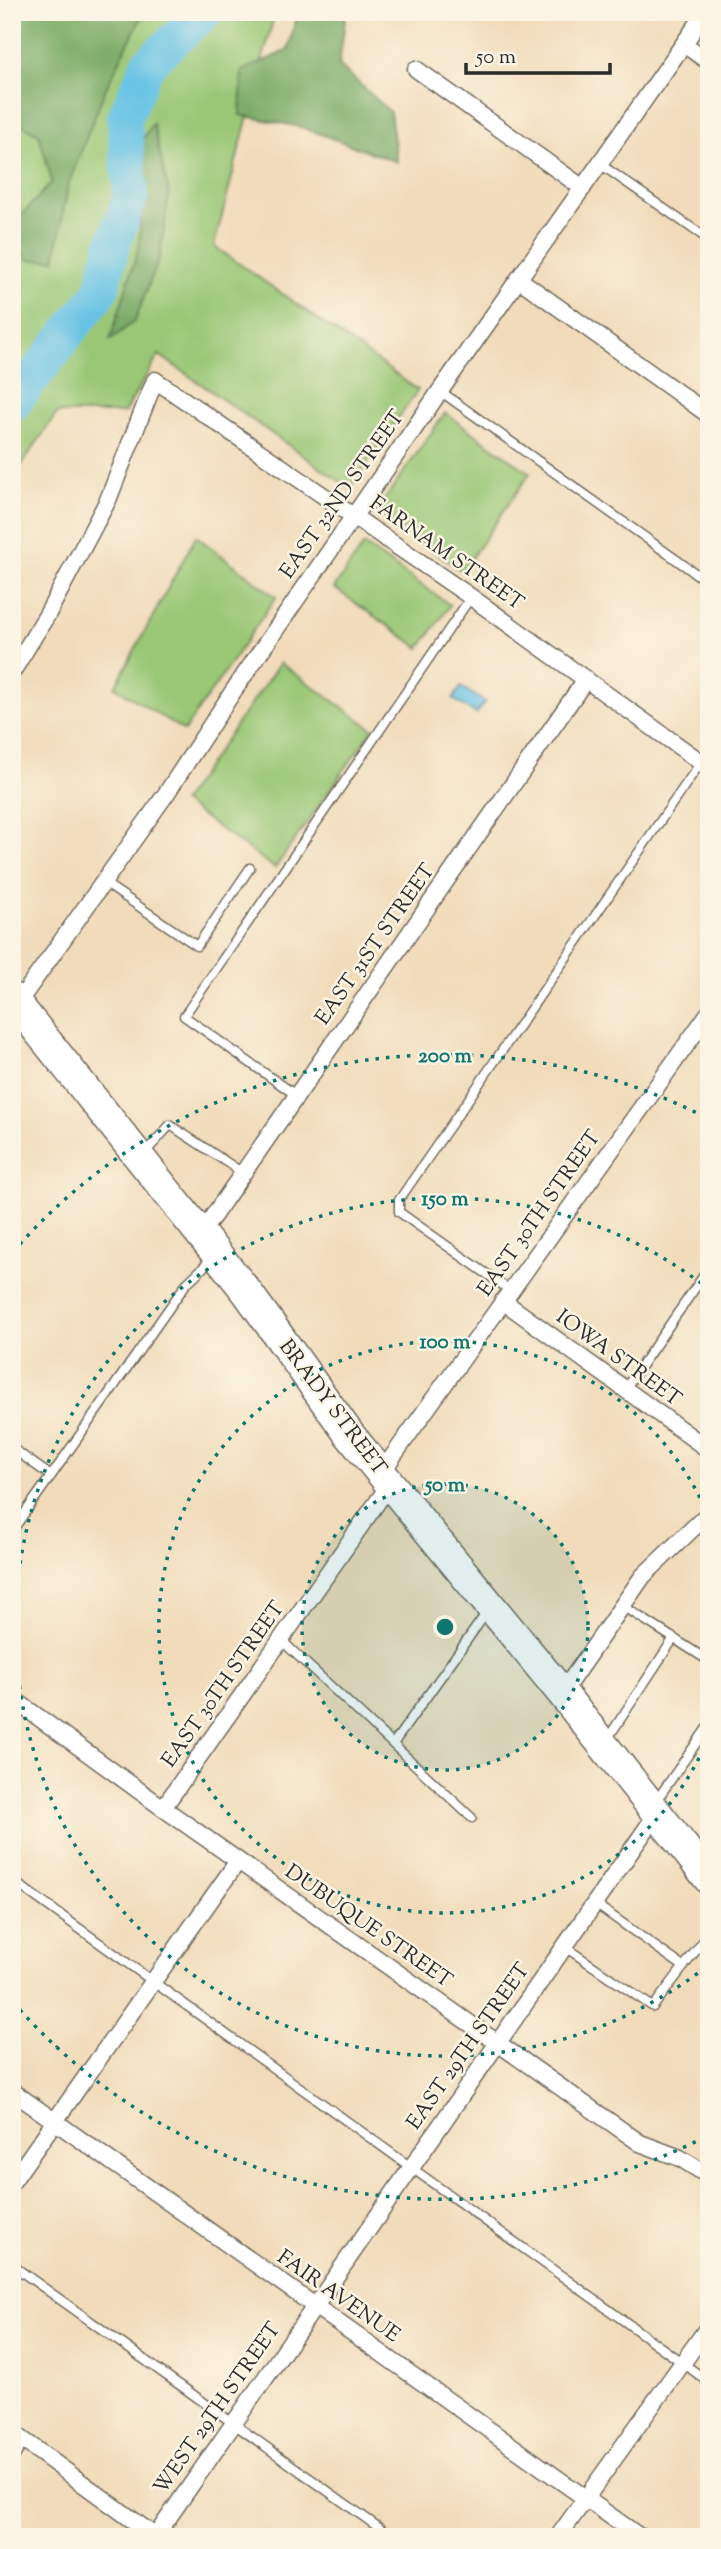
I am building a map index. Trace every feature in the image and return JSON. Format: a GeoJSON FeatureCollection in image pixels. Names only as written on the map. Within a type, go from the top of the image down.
{"type":"FeatureCollection","features":[{"type":"Feature","properties":{"kind":"highway","name":"BRADY STREET"},"geometry":{"type":"LineString","coordinates":[[14,1005],[247,1292],[349,1434],[562,1693],[709,1879]]}},
{"type":"Feature","properties":{"kind":"street","name":"EAST 32ND STREET"},"geometry":{"type":"LineString","coordinates":[[14,1005],[103,882],[440,391],[706,12]]}},
{"type":"Feature","properties":{"kind":"street"},"geometry":{"type":"LineString","coordinates":[[684,44],[709,62]]}},
{"type":"Feature","properties":{"kind":"street"},"geometry":{"type":"LineString","coordinates":[[416,69],[583,188]]}},
{"type":"Feature","properties":{"kind":"street"},"geometry":{"type":"LineString","coordinates":[[520,280],[709,415]]}},
{"type":"Feature","properties":{"kind":"street","name":"FARNAM STREET"},"geometry":{"type":"LineString","coordinates":[[12,671],[47,615],[108,500],[155,380],[471,597],[705,765]]}},
{"type":"Feature","properties":{"kind":"street","name":"EAST 31ST STREET"},"geometry":{"type":"LineString","coordinates":[[208,1245],[243,1173],[586,679]]}},
{"type":"Feature","properties":{"kind":"street","name":"EAST 30TH STREET"},"geometry":{"type":"LineString","coordinates":[[163,1808],[281,1640],[507,1296],[709,1013]]}},
{"type":"Feature","properties":{"kind":"street","name":"IOWA STREET"},"geometry":{"type":"LineString","coordinates":[[507,1296],[625,1389],[709,1450]]}},
{"type":"Feature","properties":{"kind":"street"},"geometry":{"type":"LineString","coordinates":[[562,1693],[643,1576],[709,1513]]}},
{"type":"Feature","properties":{"kind":"street","name":"DUBUQUE STREET"},"geometry":{"type":"LineString","coordinates":[[12,1698],[163,1808],[640,2143],[680,2158],[709,2176]]}},
{"type":"Feature","properties":{"kind":"street","name":"EAST 29TH STREET"},"geometry":{"type":"LineString","coordinates":[[316,2306],[565,1947],[655,1809]]}},
{"type":"Feature","properties":{"kind":"street"},"geometry":{"type":"LineString","coordinates":[[12,2182],[238,1861]]}},
{"type":"Feature","properties":{"kind":"street","name":"FAIR AVENUE"},"geometry":{"type":"LineString","coordinates":[[12,2091],[640,2537]]}},
{"type":"Feature","properties":{"kind":"street","name":"WEST 29TH STREET"},"geometry":{"type":"LineString","coordinates":[[155,2537],[316,2306]]}},
{"type":"Feature","properties":{"kind":"street"},"geometry":{"type":"LineString","coordinates":[[558,2537],[709,2326]]}},
{"type":"Feature","properties":{"kind":"street"},"geometry":{"type":"LineString","coordinates":[[19,2437],[155,2537]]}},
{"type":"Feature","properties":{"kind":"lane"},"geometry":{"type":"LineString","coordinates":[[600,164],[709,240]]}},
{"type":"Feature","properties":{"kind":"lane"},"geometry":{"type":"LineString","coordinates":[[440,391],[709,583]]}},
{"type":"Feature","properties":{"kind":"lane"},"geometry":{"type":"LineString","coordinates":[[297,1096],[184,1016],[471,597]]}},
{"type":"Feature","properties":{"kind":"lane"},"geometry":{"type":"LineString","coordinates":[[507,1296],[399,1212],[399,1200],[705,765]]}},
{"type":"Feature","properties":{"kind":"lane"},"geometry":{"type":"LineString","coordinates":[[103,882],[197,946],[250,868]]}},
{"type":"Feature","properties":{"kind":"lane"},"geometry":{"type":"LineString","coordinates":[[140,1158],[170,1125],[243,1173]]}},
{"type":"Feature","properties":{"kind":"lane"},"geometry":{"type":"LineString","coordinates":[[12,1531],[186,1284],[208,1245]]}},
{"type":"Feature","properties":{"kind":"lane"},"geometry":{"type":"LineString","coordinates":[[625,1389],[709,1268]]}},
{"type":"Feature","properties":{"kind":"lane"},"geometry":{"type":"LineString","coordinates":[[12,1448],[51,1476]]}},
{"type":"Feature","properties":{"kind":"lane"},"geometry":{"type":"LineString","coordinates":[[622,1605],[709,1661]]}},
{"type":"Feature","properties":{"kind":"lane"},"geometry":{"type":"LineString","coordinates":[[393,1744],[491,1607]]}},
{"type":"Feature","properties":{"kind":"lane"},"geometry":{"type":"LineString","coordinates":[[603,1745],[674,1638]]}},
{"type":"Feature","properties":{"kind":"lane"},"geometry":{"type":"LineString","coordinates":[[281,1640],[472,1818]]}},
{"type":"Feature","properties":{"kind":"lane"},"geometry":{"type":"LineString","coordinates":[[655,1809],[709,1725]]}},
{"type":"Feature","properties":{"kind":"lane"},"geometry":{"type":"LineString","coordinates":[[12,1880],[709,2382]]}},
{"type":"Feature","properties":{"kind":"lane"},"geometry":{"type":"LineString","coordinates":[[594,1903],[684,1967]]}},
{"type":"Feature","properties":{"kind":"lane"},"geometry":{"type":"LineString","coordinates":[[565,1947],[653,2007],[707,1936]]}},
{"type":"Feature","properties":{"kind":"lane"},"geometry":{"type":"LineString","coordinates":[[12,2265],[392,2537]]}},
{"type":"Feature","properties":{"kind":"lane"},"geometry":{"type":"LineString","coordinates":[[12,2460],[19,2437]]}},
{"type":"Feature","properties":{"kind":"green space"},"geometry":{"type":"Polygon","coordinates":[[[12,12],[275,12],[214,246],[418,390],[350,488],[159,355],[124,413],[57,413],[12,479],[12,12]]]}},
{"type":"Feature","properties":{"kind":"green space"},"geometry":{"type":"Polygon","coordinates":[[[12,12],[144,12],[106,88],[68,185],[55,260],[29,260],[12,242],[12,226],[52,182],[39,134],[12,120],[12,12]]]}},
{"type":"Feature","properties":{"kind":"green space"},"geometry":{"type":"Polygon","coordinates":[[[298,12],[346,12],[339,65],[390,112],[397,162],[301,127],[240,115],[242,71],[288,50],[298,12]]]}},
{"type":"Feature","properties":{"kind":"green space"},"geometry":{"type":"Polygon","coordinates":[[[153,123],[169,194],[160,256],[135,321],[110,340],[139,247],[143,179],[138,146],[153,123]]]}},
{"type":"Feature","properties":{"kind":"green space"},"geometry":{"type":"Polygon","coordinates":[[[445,413],[530,473],[462,571],[376,512],[445,413]]]}},
{"type":"Feature","properties":{"kind":"green space"},"geometry":{"type":"Polygon","coordinates":[[[196,536],[276,597],[184,731],[115,687],[196,536]]]}},
{"type":"Feature","properties":{"kind":"green space"},"geometry":{"type":"Polygon","coordinates":[[[364,545],[450,605],[420,648],[334,588],[364,545]]]}},
{"type":"Feature","properties":{"kind":"green space"},"geometry":{"type":"Polygon","coordinates":[[[280,663],[373,729],[275,868],[182,802],[280,663]]]}},
{"type":"Feature","properties":{"kind":"water"},"geometry":{"type":"Polygon","coordinates":[[[461,687],[485,702],[476,714],[453,699],[461,687]]]}},
{"type":"Feature","properties":{"kind":"waterway"},"geometry":{"type":"LineString","coordinates":[[12,404],[101,291],[114,241],[131,195],[124,119],[148,64],[205,12]]}}]}
